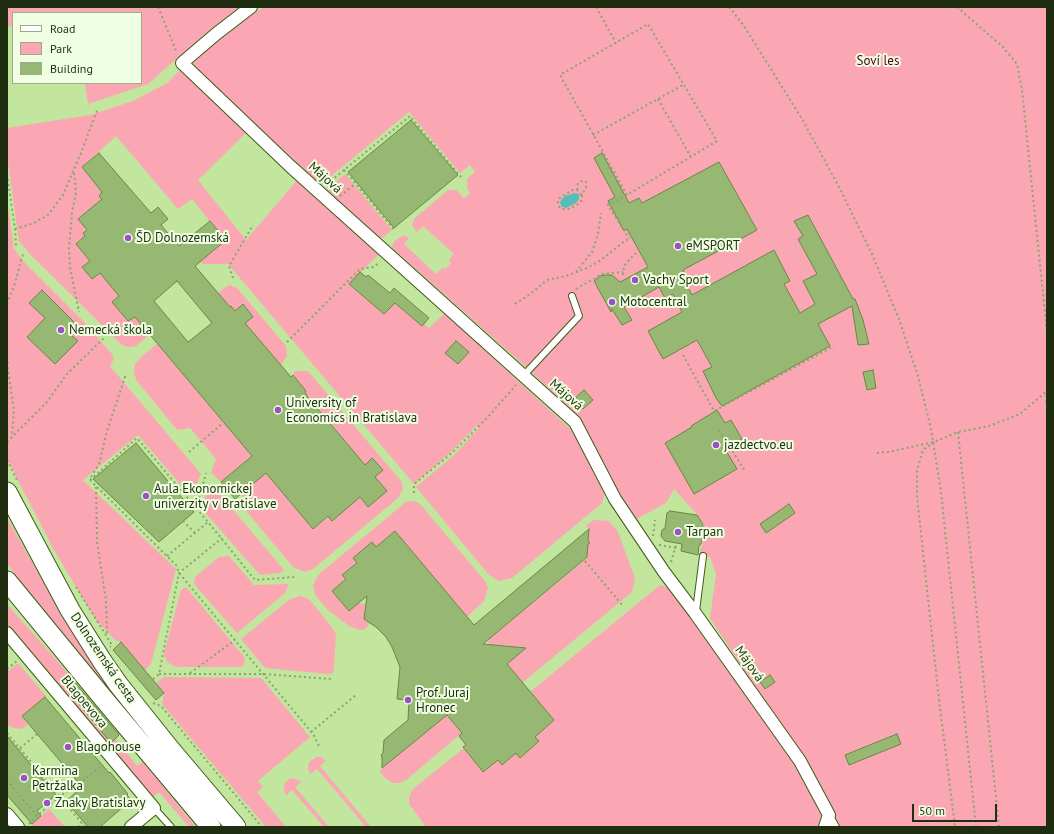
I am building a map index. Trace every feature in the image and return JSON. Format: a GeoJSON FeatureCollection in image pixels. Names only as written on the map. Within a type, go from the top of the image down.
{"type":"FeatureCollection","features":[{"type":"Feature","properties":{"kind":"main road","name":"Dolnozemská cesta"},"geometry":{"type":"LineString","coordinates":[[13,488],[12,507],[70,610],[118,684],[170,749],[236,827]]}},
{"type":"Feature","properties":{"kind":"main road","name":"Dolnozemská cesta"},"geometry":{"type":"LineString","coordinates":[[7,581],[211,827]]}},
{"type":"Feature","properties":{"kind":"main road"},"geometry":{"type":"LineString","coordinates":[[7,590],[24,603]]}},
{"type":"Feature","properties":{"kind":"street"},"geometry":{"type":"LineString","coordinates":[[182,63],[251,7]]}},
{"type":"Feature","properties":{"kind":"street","name":"Májová"},"geometry":{"type":"LineString","coordinates":[[182,63],[318,191],[575,422],[615,499],[664,572],[800,760],[829,815]]}},
{"type":"Feature","properties":{"kind":"street","name":"Blagoevova"},"geometry":{"type":"LineString","coordinates":[[7,633],[154,808]]}},
{"type":"Feature","properties":{"kind":"street"},"geometry":{"type":"LineString","coordinates":[[131,827],[154,808]]}},
{"type":"Feature","properties":{"kind":"street"},"geometry":{"type":"LineString","coordinates":[[7,814],[18,827]]}},
{"type":"Feature","properties":{"kind":"street"},"geometry":{"type":"LineString","coordinates":[[825,827],[829,815]]}},
{"type":"Feature","properties":{"kind":"lane"},"geometry":{"type":"LineString","coordinates":[[524,375],[579,316],[572,296]]}},
{"type":"Feature","properties":{"kind":"lane"},"geometry":{"type":"LineString","coordinates":[[695,613],[703,556]]}},
{"type":"Feature","properties":{"kind":"lane"},"geometry":{"type":"LineString","coordinates":[[154,808],[171,827]]}},
{"type":"Feature","properties":{"kind":"lane"},"geometry":{"type":"LineString","coordinates":[[829,815],[836,827]]}},
{"type":"Feature","properties":{"kind":"path"},"geometry":{"type":"LineString","coordinates":[[158,7],[182,63]]}},
{"type":"Feature","properties":{"kind":"path"},"geometry":{"type":"LineString","coordinates":[[596,7],[616,43]]}},
{"type":"Feature","properties":{"kind":"path"},"geometry":{"type":"LineString","coordinates":[[729,7],[744,26],[802,119],[839,187],[872,254],[900,319],[918,376],[934,442],[942,500],[976,827]]}},
{"type":"Feature","properties":{"kind":"path"},"geometry":{"type":"LineString","coordinates":[[957,7],[1003,47],[1017,64],[1022,90],[1047,332]]}},
{"type":"Feature","properties":{"kind":"path"},"geometry":{"type":"LineString","coordinates":[[627,195],[560,75],[648,24],[717,141],[627,195],[608,205],[628,238]]}},
{"type":"Feature","properties":{"kind":"path"},"geometry":{"type":"LineString","coordinates":[[593,135],[683,84]]}},
{"type":"Feature","properties":{"kind":"path"},"geometry":{"type":"LineString","coordinates":[[658,99],[691,157]]}},
{"type":"Feature","properties":{"kind":"path"},"geometry":{"type":"LineString","coordinates":[[15,230],[48,215],[63,196],[98,108]]}},
{"type":"Feature","properties":{"kind":"path"},"geometry":{"type":"LineString","coordinates":[[318,191],[410,116],[461,177]]}},
{"type":"Feature","properties":{"kind":"path"},"geometry":{"type":"LineString","coordinates":[[344,170],[395,231]]}},
{"type":"Feature","properties":{"kind":"path"},"geometry":{"type":"LineString","coordinates":[[74,171],[76,193],[72,212],[69,248],[70,267],[79,312]]}},
{"type":"Feature","properties":{"kind":"path"},"geometry":{"type":"LineString","coordinates":[[7,174],[16,246]]}},
{"type":"Feature","properties":{"kind":"path"},"geometry":{"type":"LineString","coordinates":[[582,181],[586,182],[587,185],[581,200],[577,205],[563,210],[560,208],[558,200],[573,190],[577,190],[578,183],[582,181]]}},
{"type":"Feature","properties":{"kind":"path"},"geometry":{"type":"LineString","coordinates":[[332,203],[355,184]]}},
{"type":"Feature","properties":{"kind":"path"},"geometry":{"type":"LineString","coordinates":[[577,190],[582,195]]}},
{"type":"Feature","properties":{"kind":"path"},"geometry":{"type":"LineString","coordinates":[[575,273],[592,252],[598,234],[602,213]]}},
{"type":"Feature","properties":{"kind":"path"},"geometry":{"type":"LineString","coordinates":[[233,278],[229,266],[253,224]]}},
{"type":"Feature","properties":{"kind":"path"},"geometry":{"type":"LineString","coordinates":[[515,304],[547,280],[575,273],[601,260],[628,238],[633,236]]}},
{"type":"Feature","properties":{"kind":"path"},"geometry":{"type":"LineString","coordinates":[[623,275],[624,266],[636,253]]}},
{"type":"Feature","properties":{"kind":"path"},"geometry":{"type":"LineString","coordinates":[[7,304],[15,283],[23,254]]}},
{"type":"Feature","properties":{"kind":"path"},"geometry":{"type":"LineString","coordinates":[[288,342],[360,269],[374,267],[389,254]]}},
{"type":"Feature","properties":{"kind":"path"},"geometry":{"type":"LineString","coordinates":[[576,289],[602,274],[623,272]]}},
{"type":"Feature","properties":{"kind":"path"},"geometry":{"type":"LineString","coordinates":[[7,442],[48,402],[66,375],[104,338]]}},
{"type":"Feature","properties":{"kind":"path"},"geometry":{"type":"LineString","coordinates":[[683,355],[714,411],[834,346]]}},
{"type":"Feature","properties":{"kind":"path"},"geometry":{"type":"LineString","coordinates":[[7,357],[14,410],[12,437]]}},
{"type":"Feature","properties":{"kind":"path"},"geometry":{"type":"LineString","coordinates":[[90,480],[99,464],[106,431],[126,374]]}},
{"type":"Feature","properties":{"kind":"path"},"geometry":{"type":"LineString","coordinates":[[414,493],[414,484],[453,452],[486,418],[524,375]]}},
{"type":"Feature","properties":{"kind":"path"},"geometry":{"type":"LineString","coordinates":[[877,453],[934,442],[958,432],[989,426],[1020,414],[1047,391]]}},
{"type":"Feature","properties":{"kind":"path"},"geometry":{"type":"LineString","coordinates":[[1047,395],[1047,404]]}},
{"type":"Feature","properties":{"kind":"path"},"geometry":{"type":"LineString","coordinates":[[190,452],[223,423]]}},
{"type":"Feature","properties":{"kind":"path"},"geometry":{"type":"LineString","coordinates":[[719,430],[745,471]]}},
{"type":"Feature","properties":{"kind":"path"},"geometry":{"type":"LineString","coordinates":[[958,432],[999,827]]}},
{"type":"Feature","properties":{"kind":"path"},"geometry":{"type":"LineString","coordinates":[[90,480],[137,438],[222,538],[255,580],[294,576]]}},
{"type":"Feature","properties":{"kind":"path"},"geometry":{"type":"LineString","coordinates":[[934,442],[923,450],[917,470],[917,496],[938,691],[955,827]]}},
{"type":"Feature","properties":{"kind":"path"},"geometry":{"type":"LineString","coordinates":[[7,460],[13,488]]}},
{"type":"Feature","properties":{"kind":"path"},"geometry":{"type":"LineString","coordinates":[[197,508],[206,473]]}},
{"type":"Feature","properties":{"kind":"path"},"geometry":{"type":"LineString","coordinates":[[90,480],[176,565],[180,573],[311,732],[319,746]]}},
{"type":"Feature","properties":{"kind":"path"},"geometry":{"type":"LineString","coordinates":[[96,487],[96,542],[106,600],[106,637]]}},
{"type":"Feature","properties":{"kind":"path"},"geometry":{"type":"LineString","coordinates":[[655,520],[653,536],[660,545],[676,548]]}},
{"type":"Feature","properties":{"kind":"path"},"geometry":{"type":"LineString","coordinates":[[183,521],[194,534]]}},
{"type":"Feature","properties":{"kind":"path"},"geometry":{"type":"LineString","coordinates":[[167,556],[208,522]]}},
{"type":"Feature","properties":{"kind":"path"},"geometry":{"type":"LineString","coordinates":[[153,679],[159,674],[180,573],[222,538]]}},
{"type":"Feature","properties":{"kind":"path"},"geometry":{"type":"LineString","coordinates":[[670,563],[677,542]]}},
{"type":"Feature","properties":{"kind":"path"},"geometry":{"type":"LineString","coordinates":[[585,561],[623,606]]}},
{"type":"Feature","properties":{"kind":"path"},"geometry":{"type":"LineString","coordinates":[[73,582],[112,645],[109,649]]}},
{"type":"Feature","properties":{"kind":"path"},"geometry":{"type":"LineString","coordinates":[[189,674],[235,640]]}},
{"type":"Feature","properties":{"kind":"path"},"geometry":{"type":"LineString","coordinates":[[159,674],[263,674],[332,679]]}},
{"type":"Feature","properties":{"kind":"path"},"geometry":{"type":"LineString","coordinates":[[311,732],[356,695]]}},
{"type":"Feature","properties":{"kind":"path"},"geometry":{"type":"LineString","coordinates":[[150,702],[161,706],[262,827]]}},
{"type":"Feature","properties":{"kind":"path"},"geometry":{"type":"LineString","coordinates":[[7,733],[85,827]]}},
{"type":"Feature","properties":{"kind":"path"},"geometry":{"type":"LineString","coordinates":[[20,748],[37,734]]}},
{"type":"Feature","properties":{"kind":"path"},"geometry":{"type":"LineString","coordinates":[[31,822],[60,796],[82,782],[106,762]]}},
{"type":"Feature","properties":{"kind":"path"},"geometry":{"type":"LineString","coordinates":[[7,780],[37,816]]}},
{"type":"Feature","properties":{"kind":"path"},"geometry":{"type":"LineString","coordinates":[[78,827],[82,823]]}},
{"type":"Feature","properties":{"kind":"green space"},"geometry":{"type":"Polygon","coordinates":[[[7,7],[242,7],[174,61],[148,84],[88,104],[85,84],[142,84],[142,12],[12,12],[12,26],[7,27],[7,7]]]}},
{"type":"Feature","properties":{"kind":"green space","name":"Soví les"},"geometry":{"type":"Polygon","coordinates":[[[264,7],[1047,7],[1047,827],[426,827],[409,804],[409,797],[413,789],[464,748],[483,772],[498,760],[502,765],[516,753],[520,758],[539,741],[535,737],[554,720],[530,692],[660,585],[674,590],[835,815],[793,741],[759,693],[710,618],[716,574],[710,557],[699,555],[702,545],[704,524],[695,512],[674,489],[666,503],[635,520],[607,475],[579,417],[525,366],[392,248],[393,243],[396,240],[402,236],[406,236],[409,238],[404,244],[436,274],[442,268],[445,269],[451,263],[449,260],[454,254],[423,226],[417,232],[412,225],[414,219],[448,190],[456,190],[464,198],[470,193],[467,188],[467,179],[475,172],[470,165],[460,173],[409,112],[319,186],[194,68],[192,60],[238,24],[264,7]]]}},
{"type":"Feature","properties":{"kind":"green space"},"geometry":{"type":"Polygon","coordinates":[[[180,70],[248,131],[198,180],[246,240],[299,178],[380,253],[349,284],[384,314],[395,303],[422,326],[424,324],[429,328],[446,312],[483,349],[578,436],[605,492],[602,503],[512,578],[499,581],[489,575],[416,487],[453,456],[479,428],[476,426],[452,451],[414,484],[228,264],[204,264],[200,262],[226,239],[210,221],[209,222],[192,199],[178,209],[116,136],[82,167],[102,192],[99,196],[102,199],[78,219],[85,227],[85,236],[76,244],[92,264],[94,272],[87,263],[82,267],[92,279],[100,273],[119,296],[113,302],[128,321],[135,317],[150,334],[136,346],[128,347],[122,345],[31,255],[19,241],[7,156],[7,128],[90,115],[133,101],[167,83],[180,70]]]}},
{"type":"Feature","properties":{"kind":"green space"},"geometry":{"type":"Polygon","coordinates":[[[345,174],[392,230],[382,238],[378,238],[325,191],[345,174]]]}},
{"type":"Feature","properties":{"kind":"green space"},"geometry":{"type":"Polygon","coordinates":[[[7,199],[14,249],[24,262],[83,321],[112,354],[114,359],[110,366],[201,474],[197,483],[186,491],[138,435],[83,480],[176,569],[151,664],[145,670],[121,642],[115,640],[96,620],[54,550],[7,459],[7,199]]]}},
{"type":"Feature","properties":{"kind":"green space"},"geometry":{"type":"Polygon","coordinates":[[[230,285],[237,288],[286,346],[287,356],[281,365],[238,314],[248,321],[253,317],[246,308],[235,311],[232,306],[230,307],[218,293],[230,285]]]}},
{"type":"Feature","properties":{"kind":"green space"},"geometry":{"type":"Polygon","coordinates":[[[158,343],[252,456],[221,482],[211,472],[216,459],[190,428],[177,430],[137,381],[134,374],[135,364],[158,343]]]}},
{"type":"Feature","properties":{"kind":"green space"},"geometry":{"type":"Polygon","coordinates":[[[295,371],[308,371],[401,481],[403,489],[398,498],[313,569],[305,572],[293,567],[247,512],[247,501],[241,494],[266,473],[313,529],[356,493],[368,507],[387,491],[368,468],[367,463],[365,465],[307,395],[304,397],[302,395],[306,391],[293,375],[295,371]]]}},
{"type":"Feature","properties":{"kind":"green space"},"geometry":{"type":"Polygon","coordinates":[[[212,485],[284,570],[281,573],[260,575],[202,509],[208,488],[212,485]]]}},
{"type":"Feature","properties":{"kind":"green space"},"geometry":{"type":"Polygon","coordinates":[[[415,501],[420,504],[485,581],[488,588],[484,601],[467,617],[395,531],[372,550],[367,546],[353,558],[357,563],[343,575],[346,579],[332,591],[349,611],[358,603],[366,604],[364,619],[370,623],[363,630],[349,626],[328,610],[315,595],[313,585],[318,575],[406,502],[415,501]]]}},
{"type":"Feature","properties":{"kind":"green space"},"geometry":{"type":"Polygon","coordinates":[[[7,518],[45,585],[106,685],[34,603],[7,563],[7,518]]]}},
{"type":"Feature","properties":{"kind":"green space"},"geometry":{"type":"Polygon","coordinates":[[[593,520],[609,521],[617,530],[635,578],[632,592],[522,683],[507,664],[526,648],[497,645],[493,648],[487,641],[587,558],[588,544],[590,543],[588,541],[589,529],[586,526],[593,520]]]}},
{"type":"Feature","properties":{"kind":"green space"},"geometry":{"type":"Polygon","coordinates":[[[229,556],[254,585],[289,584],[285,593],[237,633],[194,584],[195,577],[219,557],[229,556]]]}},
{"type":"Feature","properties":{"kind":"green space"},"geometry":{"type":"Polygon","coordinates":[[[186,587],[245,658],[243,667],[176,667],[167,662],[164,654],[181,590],[186,587]]]}},
{"type":"Feature","properties":{"kind":"green space"},"geometry":{"type":"Polygon","coordinates":[[[300,596],[309,599],[336,634],[333,673],[328,674],[265,668],[241,639],[290,599],[300,596]]]}},
{"type":"Feature","properties":{"kind":"green space"},"geometry":{"type":"Polygon","coordinates":[[[7,604],[75,681],[66,689],[111,742],[116,739],[137,766],[143,762],[196,827],[189,827],[159,792],[152,798],[7,626],[7,604]]]}},
{"type":"Feature","properties":{"kind":"green space"},"geometry":{"type":"Polygon","coordinates":[[[19,664],[46,696],[22,716],[28,725],[21,729],[13,728],[7,725],[7,672],[19,664]]]}},
{"type":"Feature","properties":{"kind":"green space"},"geometry":{"type":"Polygon","coordinates":[[[164,677],[261,678],[310,737],[258,781],[263,787],[257,792],[286,827],[266,827],[162,704],[164,693],[156,683],[164,677]]]}},
{"type":"Feature","properties":{"kind":"green space"},"geometry":{"type":"Polygon","coordinates":[[[450,712],[455,725],[462,733],[406,780],[399,783],[393,783],[385,778],[380,772],[382,768],[450,712]]]}},
{"type":"Feature","properties":{"kind":"green space"},"geometry":{"type":"Polygon","coordinates":[[[317,757],[321,757],[326,761],[320,766],[371,827],[366,827],[317,769],[310,774],[308,768],[309,762],[317,757]]]}},
{"type":"Feature","properties":{"kind":"green space"},"geometry":{"type":"Polygon","coordinates":[[[291,778],[302,782],[295,787],[329,827],[324,827],[292,790],[286,795],[284,785],[291,778]]]}},
{"type":"Feature","properties":{"kind":"green space"},"geometry":{"type":"Polygon","coordinates":[[[49,809],[65,827],[31,826],[49,809]]]}},
{"type":"Feature","properties":{"kind":"water"},"geometry":{"type":"Polygon","coordinates":[[[575,193],[579,194],[579,199],[576,203],[566,208],[562,207],[560,203],[561,200],[565,196],[575,193]]]}},
{"type":"Feature","properties":{"kind":"building"},"geometry":{"type":"Polygon","coordinates":[[[411,120],[458,175],[394,228],[348,172],[411,120]]]}},
{"type":"Feature","properties":{"kind":"building"},"geometry":{"type":"Polygon","coordinates":[[[99,153],[151,213],[158,207],[168,219],[161,225],[179,246],[210,221],[226,240],[195,266],[235,311],[243,304],[253,317],[245,323],[291,377],[293,375],[306,391],[307,396],[365,465],[372,458],[383,470],[375,477],[387,491],[368,507],[360,497],[332,521],[328,516],[313,529],[266,473],[235,499],[221,482],[252,456],[135,317],[128,321],[112,302],[119,296],[100,273],[92,279],[82,267],[90,261],[76,244],[85,236],[83,233],[87,230],[78,219],[102,199],[99,196],[102,192],[82,167],[99,153]],[[177,281],[154,301],[188,342],[212,323],[177,281]]]}},
{"type":"Feature","properties":{"kind":"building"},"geometry":{"type":"Polygon","coordinates":[[[602,153],[629,203],[639,198],[642,203],[719,162],[757,230],[683,270],[686,276],[683,278],[692,295],[774,250],[790,281],[784,284],[800,313],[815,304],[803,281],[817,274],[798,239],[803,236],[794,221],[808,215],[853,299],[855,299],[863,320],[869,344],[858,345],[852,306],[818,324],[830,346],[722,406],[716,398],[703,371],[712,367],[697,340],[663,359],[648,331],[682,312],[673,294],[665,298],[659,287],[624,307],[632,320],[622,325],[612,309],[611,312],[594,281],[600,276],[612,275],[620,282],[648,267],[627,229],[624,231],[608,201],[615,197],[594,158],[602,153]]]}},
{"type":"Feature","properties":{"kind":"building"},"geometry":{"type":"Polygon","coordinates":[[[360,272],[366,277],[368,275],[390,293],[394,288],[429,318],[422,326],[395,303],[384,314],[349,284],[360,272]]]}},
{"type":"Feature","properties":{"kind":"building","name":"Nemecká škola"},"geometry":{"type":"Polygon","coordinates":[[[42,290],[78,326],[72,333],[72,336],[78,341],[55,364],[27,337],[45,318],[29,303],[42,290]]]}},
{"type":"Feature","properties":{"kind":"building"},"geometry":{"type":"Polygon","coordinates":[[[456,341],[469,352],[458,364],[445,353],[456,341]]]}},
{"type":"Feature","properties":{"kind":"building"},"geometry":{"type":"Polygon","coordinates":[[[873,370],[876,388],[867,390],[863,372],[873,370]]]}},
{"type":"Feature","properties":{"kind":"building"},"geometry":{"type":"Polygon","coordinates":[[[584,390],[593,400],[583,409],[574,399],[584,390]]]}},
{"type":"Feature","properties":{"kind":"building"},"geometry":{"type":"Polygon","coordinates":[[[717,410],[725,423],[731,420],[742,439],[725,449],[737,469],[694,494],[665,443],[717,410]]]}},
{"type":"Feature","properties":{"kind":"building","name":"Aula Ekonomickej univerzity v Bratislave"},"geometry":{"type":"Polygon","coordinates":[[[136,443],[194,512],[159,542],[93,479],[136,443]]]}},
{"type":"Feature","properties":{"kind":"building"},"geometry":{"type":"Polygon","coordinates":[[[789,504],[795,513],[766,533],[760,524],[789,504]]]}},
{"type":"Feature","properties":{"kind":"building"},"geometry":{"type":"Polygon","coordinates":[[[670,511],[697,515],[703,524],[701,544],[699,546],[698,555],[681,551],[682,544],[665,541],[661,536],[662,530],[665,528],[667,513],[670,511]]]}},
{"type":"Feature","properties":{"kind":"building"},"geometry":{"type":"Polygon","coordinates":[[[589,529],[588,541],[590,543],[588,544],[587,557],[483,644],[526,648],[507,664],[554,720],[535,737],[539,741],[520,758],[516,753],[502,765],[498,760],[483,772],[463,747],[466,745],[459,736],[462,733],[447,715],[382,768],[381,755],[383,753],[384,740],[408,720],[409,700],[397,699],[400,667],[392,647],[386,637],[376,627],[364,619],[367,596],[349,611],[332,591],[346,579],[342,575],[357,563],[353,558],[372,542],[376,547],[395,531],[474,625],[589,529]]]}},
{"type":"Feature","properties":{"kind":"building"},"geometry":{"type":"Polygon","coordinates":[[[121,642],[164,693],[156,700],[113,650],[121,642]]]}},
{"type":"Feature","properties":{"kind":"building"},"geometry":{"type":"Polygon","coordinates":[[[770,675],[775,682],[765,689],[760,682],[770,675]]]}},
{"type":"Feature","properties":{"kind":"building"},"geometry":{"type":"Polygon","coordinates":[[[74,681],[119,735],[111,743],[66,688],[74,681]]]}},
{"type":"Feature","properties":{"kind":"building"},"geometry":{"type":"Polygon","coordinates":[[[45,697],[109,773],[110,772],[131,800],[100,827],[88,827],[66,801],[82,787],[22,716],[45,697]]]}},
{"type":"Feature","properties":{"kind":"building"},"geometry":{"type":"Polygon","coordinates":[[[897,734],[901,744],[849,765],[845,755],[897,734]]]}},
{"type":"Feature","properties":{"kind":"building"},"geometry":{"type":"Polygon","coordinates":[[[7,736],[56,795],[37,811],[41,816],[32,824],[7,795],[7,736]]]}},
{"type":"Feature","properties":{"kind":"place","name":"ŠD Dolnozemská"},"geometry":{"type":"Point","coordinates":[128,238]}},
{"type":"Feature","properties":{"kind":"place","name":"eMSPORT"},"geometry":{"type":"Point","coordinates":[678,246]}},
{"type":"Feature","properties":{"kind":"place","name":"Vachy Sport"},"geometry":{"type":"Point","coordinates":[635,280]}},
{"type":"Feature","properties":{"kind":"place","name":"Motocentral"},"geometry":{"type":"Point","coordinates":[612,302]}},
{"type":"Feature","properties":{"kind":"place","name":"Nemecká škola"},"geometry":{"type":"Point","coordinates":[61,330]}},
{"type":"Feature","properties":{"kind":"place","name":"University of Economics in Bratislava"},"geometry":{"type":"Point","coordinates":[278,410]}},
{"type":"Feature","properties":{"kind":"place","name":"jazdectvo.eu"},"geometry":{"type":"Point","coordinates":[716,445]}},
{"type":"Feature","properties":{"kind":"place","name":"Aula Ekonomickej univerzity v Bratislave"},"geometry":{"type":"Point","coordinates":[146,496]}},
{"type":"Feature","properties":{"kind":"place","name":"Tarpan"},"geometry":{"type":"Point","coordinates":[678,532]}},
{"type":"Feature","properties":{"kind":"place","name":"Prof. Juraj Hronec"},"geometry":{"type":"Point","coordinates":[408,700]}},
{"type":"Feature","properties":{"kind":"place","name":"Blagohouse"},"geometry":{"type":"Point","coordinates":[68,747]}},
{"type":"Feature","properties":{"kind":"place","name":"Karmina Petržalka"},"geometry":{"type":"Point","coordinates":[24,778]}},
{"type":"Feature","properties":{"kind":"place","name":"Znaky Bratislavy"},"geometry":{"type":"Point","coordinates":[47,803]}}]}
